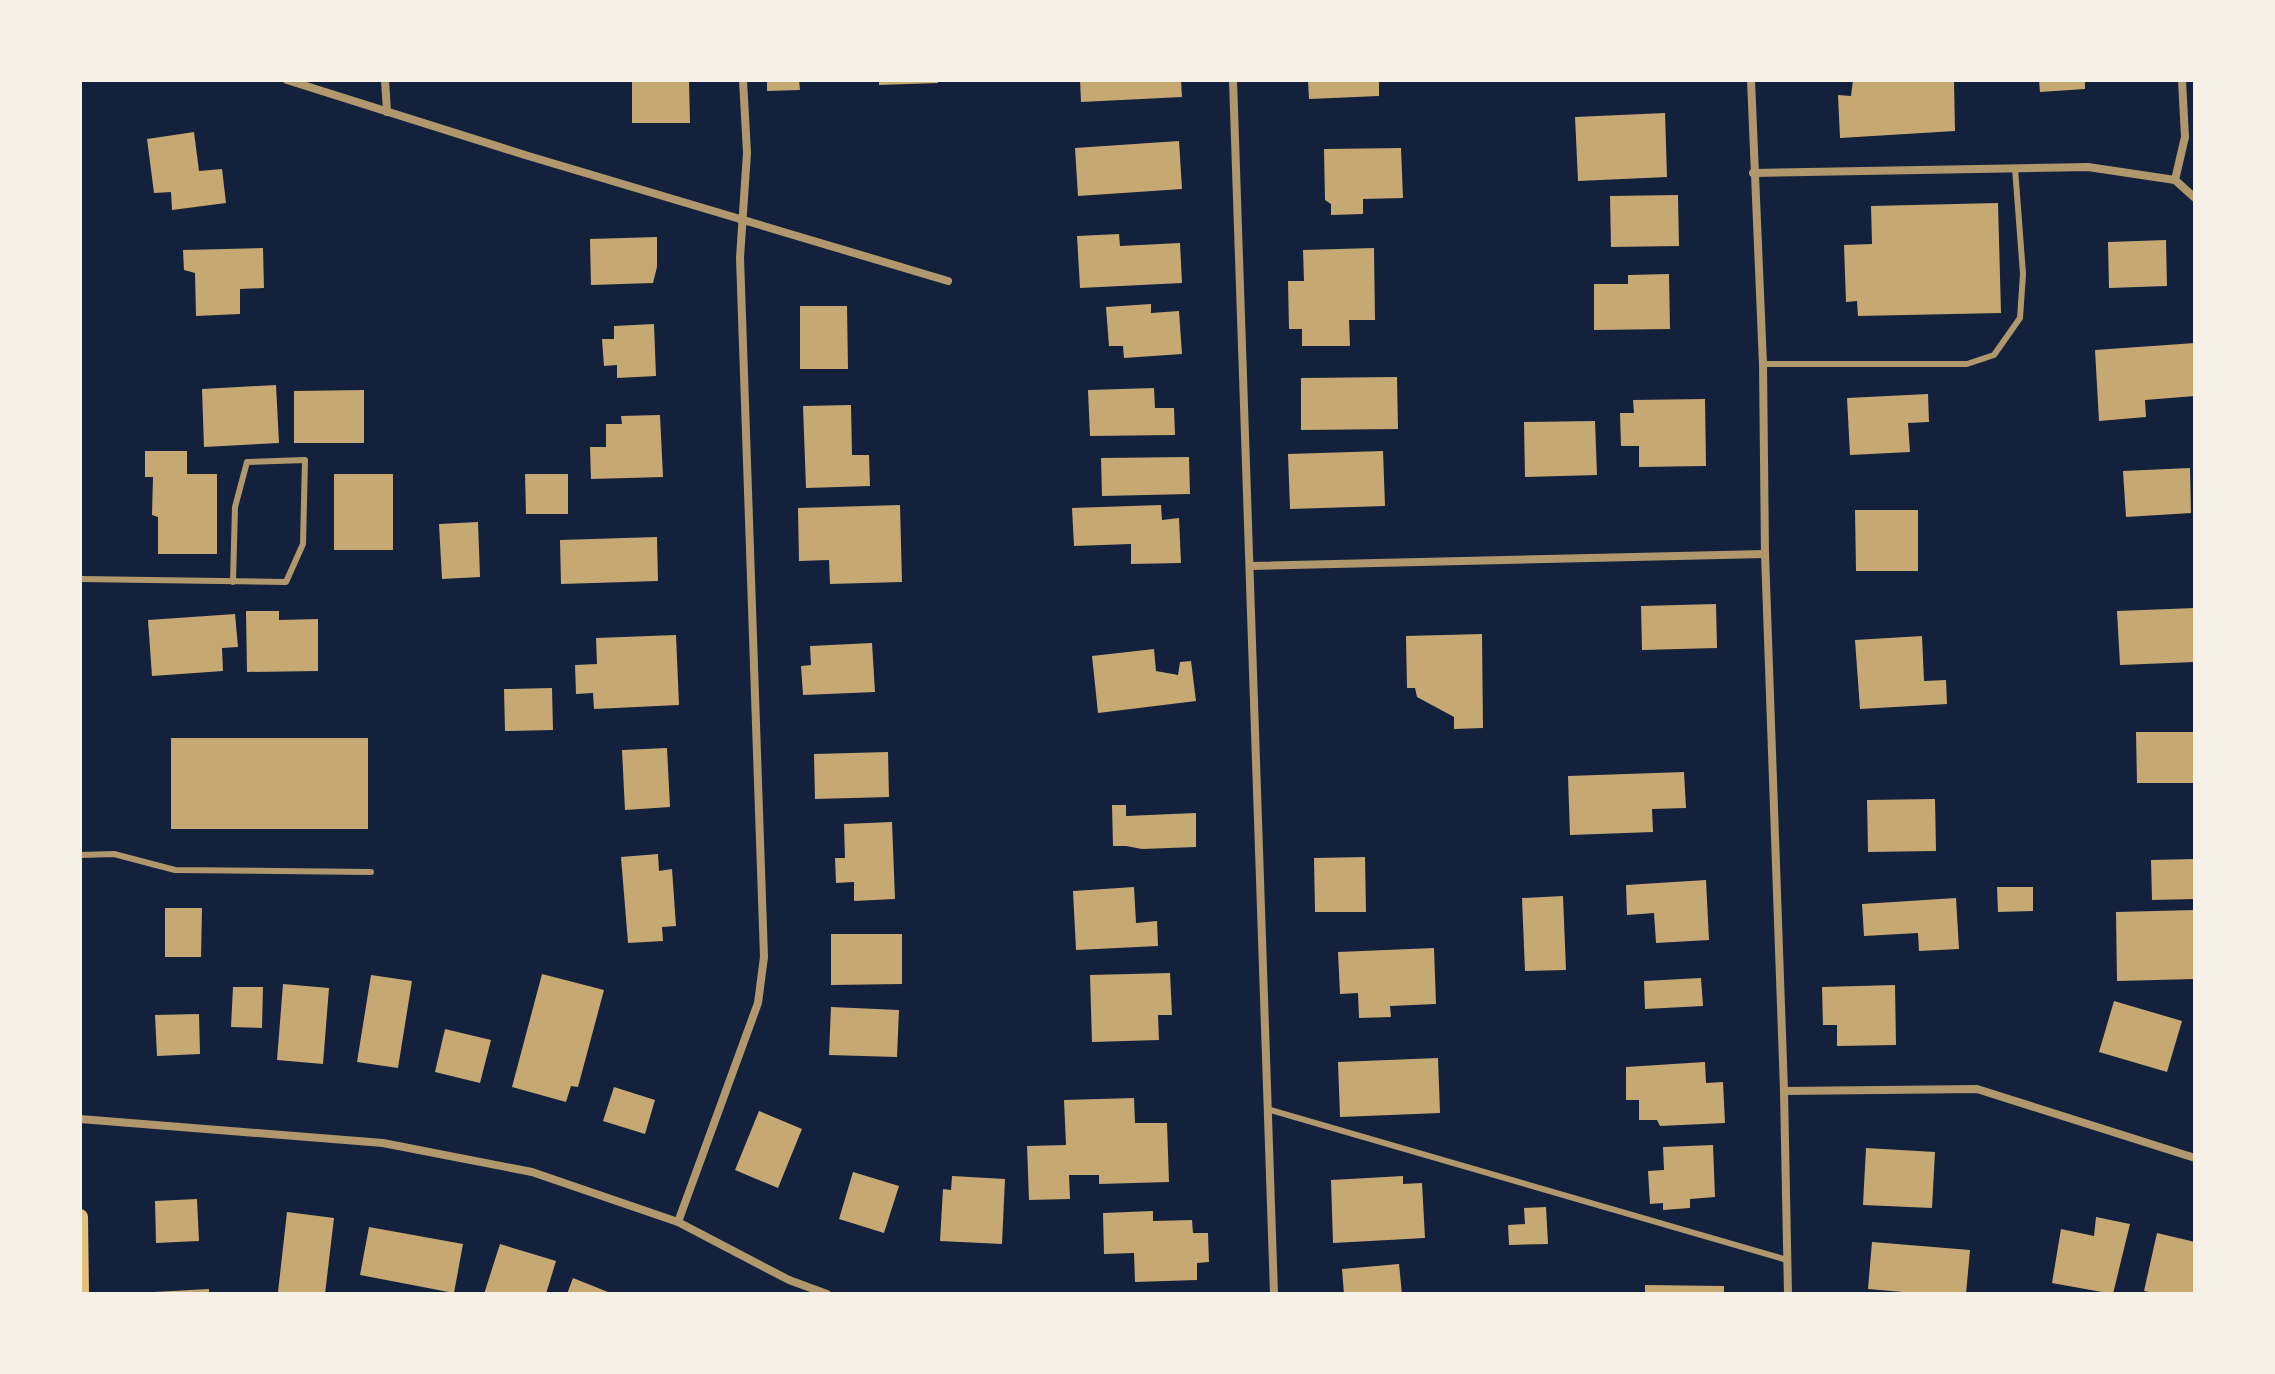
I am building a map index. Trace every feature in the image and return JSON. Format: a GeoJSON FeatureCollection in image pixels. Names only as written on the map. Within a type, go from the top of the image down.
{"type":"FeatureCollection","features":[{"type":"Feature","properties":{"kind":"main road"},"geometry":{"type":"LineString","coordinates":[[80,1217],[81,1294]]}},
{"type":"Feature","properties":{"kind":"street"},"geometry":{"type":"LineString","coordinates":[[287,80],[948,281]]}},
{"type":"Feature","properties":{"kind":"street"},"geometry":{"type":"LineString","coordinates":[[385,80],[387,112]]}},
{"type":"Feature","properties":{"kind":"street"},"geometry":{"type":"LineString","coordinates":[[678,1222],[758,1003],[764,957],[740,258],[747,153],[743,80]]}},
{"type":"Feature","properties":{"kind":"street"},"geometry":{"type":"LineString","coordinates":[[1233,80],[1274,1294]]}},
{"type":"Feature","properties":{"kind":"street"},"geometry":{"type":"LineString","coordinates":[[1751,80],[1763,364],[1765,554],[1788,1294]]}},
{"type":"Feature","properties":{"kind":"street"},"geometry":{"type":"LineString","coordinates":[[2175,180],[2185,137],[2182,80]]}},
{"type":"Feature","properties":{"kind":"street"},"geometry":{"type":"LineString","coordinates":[[1753,173],[2088,167],[2175,180],[2195,198]]}},
{"type":"Feature","properties":{"kind":"street"},"geometry":{"type":"LineString","coordinates":[[1250,566],[1765,554]]}},
{"type":"Feature","properties":{"kind":"street"},"geometry":{"type":"LineString","coordinates":[[1784,1091],[1977,1089],[2195,1158]]}},
{"type":"Feature","properties":{"kind":"street"},"geometry":{"type":"LineString","coordinates":[[80,1119],[383,1143],[532,1172],[678,1222],[789,1280],[827,1294]]}},
{"type":"Feature","properties":{"kind":"lane"},"geometry":{"type":"LineString","coordinates":[[1763,364],[1967,364],[1994,355],[2020,318],[2023,274],[2015,168]]}},
{"type":"Feature","properties":{"kind":"lane"},"geometry":{"type":"LineString","coordinates":[[80,579],[233,582],[286,582],[303,544],[305,460],[247,462],[235,507],[233,582]]}},
{"type":"Feature","properties":{"kind":"lane"},"geometry":{"type":"LineString","coordinates":[[80,855],[114,854],[175,870],[371,872]]}},
{"type":"Feature","properties":{"kind":"lane"},"geometry":{"type":"LineString","coordinates":[[1267,1109],[1787,1260]]}},
{"type":"Feature","properties":{"kind":"building"},"geometry":{"type":"Polygon","coordinates":[[[632,80],[689,80],[690,123],[632,123],[632,80]]]}},
{"type":"Feature","properties":{"kind":"building"},"geometry":{"type":"Polygon","coordinates":[[[767,80],[799,80],[800,90],[767,91],[767,80]]]}},
{"type":"Feature","properties":{"kind":"building"},"geometry":{"type":"Polygon","coordinates":[[[879,80],[938,80],[938,83],[879,85],[879,80]]]}},
{"type":"Feature","properties":{"kind":"building"},"geometry":{"type":"Polygon","coordinates":[[[1080,80],[1181,80],[1182,97],[1081,102],[1080,80]]]}},
{"type":"Feature","properties":{"kind":"building"},"geometry":{"type":"Polygon","coordinates":[[[1308,80],[1379,80],[1379,96],[1309,99],[1308,80]]]}},
{"type":"Feature","properties":{"kind":"building"},"geometry":{"type":"Polygon","coordinates":[[[1853,80],[1954,80],[1955,131],[1840,138],[1838,95],[1851,96],[1853,80]]]}},
{"type":"Feature","properties":{"kind":"building"},"geometry":{"type":"Polygon","coordinates":[[[2039,80],[2085,80],[2085,89],[2040,92],[2039,80]]]}},
{"type":"Feature","properties":{"kind":"building"},"geometry":{"type":"Polygon","coordinates":[[[1665,113],[1667,177],[1578,181],[1575,117],[1665,113]]]}},
{"type":"Feature","properties":{"kind":"building"},"geometry":{"type":"Polygon","coordinates":[[[194,132],[199,171],[222,169],[226,203],[172,210],[171,192],[154,193],[147,139],[194,132]]]}},
{"type":"Feature","properties":{"kind":"building"},"geometry":{"type":"Polygon","coordinates":[[[1179,141],[1182,189],[1078,196],[1075,148],[1179,141]]]}},
{"type":"Feature","properties":{"kind":"building"},"geometry":{"type":"Polygon","coordinates":[[[1401,148],[1403,198],[1363,199],[1363,214],[1331,215],[1331,204],[1325,200],[1324,149],[1401,148]]]}},
{"type":"Feature","properties":{"kind":"building"},"geometry":{"type":"Polygon","coordinates":[[[1678,195],[1679,246],[1611,247],[1610,196],[1678,195]]]}},
{"type":"Feature","properties":{"kind":"building"},"geometry":{"type":"Polygon","coordinates":[[[1998,203],[2001,313],[1858,316],[1857,301],[1846,302],[1844,245],[1872,244],[1871,206],[1998,203]]]}},
{"type":"Feature","properties":{"kind":"building"},"geometry":{"type":"Polygon","coordinates":[[[1119,234],[1120,246],[1180,243],[1182,283],[1080,288],[1077,236],[1119,234]]]}},
{"type":"Feature","properties":{"kind":"building"},"geometry":{"type":"Polygon","coordinates":[[[657,237],[657,267],[653,283],[591,285],[590,239],[657,237]]]}},
{"type":"Feature","properties":{"kind":"building"},"geometry":{"type":"Polygon","coordinates":[[[2166,240],[2167,286],[2109,288],[2108,242],[2166,240]]]}},
{"type":"Feature","properties":{"kind":"building"},"geometry":{"type":"Polygon","coordinates":[[[263,248],[264,288],[240,289],[240,314],[196,316],[195,273],[184,270],[183,250],[263,248]]]}},
{"type":"Feature","properties":{"kind":"building"},"geometry":{"type":"Polygon","coordinates":[[[1374,248],[1375,320],[1349,320],[1350,346],[1302,346],[1302,329],[1289,329],[1288,281],[1304,281],[1303,250],[1374,248]]]}},
{"type":"Feature","properties":{"kind":"building"},"geometry":{"type":"Polygon","coordinates":[[[1669,274],[1670,329],[1594,330],[1594,284],[1628,284],[1628,275],[1669,274]]]}},
{"type":"Feature","properties":{"kind":"building"},"geometry":{"type":"Polygon","coordinates":[[[1151,304],[1151,313],[1179,311],[1182,354],[1124,358],[1123,346],[1109,346],[1106,307],[1151,304]]]}},
{"type":"Feature","properties":{"kind":"building"},"geometry":{"type":"Polygon","coordinates":[[[800,306],[847,306],[848,369],[800,369],[800,306]]]}},
{"type":"Feature","properties":{"kind":"building"},"geometry":{"type":"Polygon","coordinates":[[[654,324],[656,376],[617,378],[617,365],[604,366],[602,339],[614,339],[614,326],[654,324]]]}},
{"type":"Feature","properties":{"kind":"building"},"geometry":{"type":"Polygon","coordinates":[[[2195,343],[2195,396],[2145,400],[2146,417],[2099,421],[2095,350],[2195,343]]]}},
{"type":"Feature","properties":{"kind":"building"},"geometry":{"type":"Polygon","coordinates":[[[1397,377],[1398,429],[1301,430],[1301,378],[1397,377]]]}},
{"type":"Feature","properties":{"kind":"building"},"geometry":{"type":"Polygon","coordinates":[[[276,385],[279,443],[204,447],[202,389],[276,385]]]}},
{"type":"Feature","properties":{"kind":"building"},"geometry":{"type":"Polygon","coordinates":[[[1154,388],[1155,408],[1174,408],[1175,435],[1090,436],[1088,390],[1154,388]]]}},
{"type":"Feature","properties":{"kind":"building"},"geometry":{"type":"Polygon","coordinates":[[[364,390],[364,443],[294,443],[294,391],[364,390]]]}},
{"type":"Feature","properties":{"kind":"building"},"geometry":{"type":"Polygon","coordinates":[[[1928,394],[1929,422],[1908,423],[1910,452],[1850,455],[1847,398],[1928,394]]]}},
{"type":"Feature","properties":{"kind":"building"},"geometry":{"type":"Polygon","coordinates":[[[1705,399],[1706,466],[1639,467],[1639,446],[1621,446],[1620,413],[1634,413],[1633,400],[1705,399]]]}},
{"type":"Feature","properties":{"kind":"building"},"geometry":{"type":"Polygon","coordinates":[[[851,405],[852,455],[869,455],[870,486],[806,488],[803,406],[851,405]]]}},
{"type":"Feature","properties":{"kind":"building"},"geometry":{"type":"Polygon","coordinates":[[[660,415],[663,477],[591,479],[590,447],[606,447],[606,424],[622,424],[621,416],[660,415]]]}},
{"type":"Feature","properties":{"kind":"building"},"geometry":{"type":"Polygon","coordinates":[[[1595,421],[1597,475],[1525,477],[1524,422],[1595,421]]]}},
{"type":"Feature","properties":{"kind":"building"},"geometry":{"type":"Polygon","coordinates":[[[145,451],[187,451],[187,474],[217,474],[217,554],[158,554],[158,517],[152,515],[153,477],[145,477],[145,451]]]}},
{"type":"Feature","properties":{"kind":"building"},"geometry":{"type":"Polygon","coordinates":[[[1383,451],[1385,506],[1290,509],[1288,454],[1383,451]]]}},
{"type":"Feature","properties":{"kind":"building"},"geometry":{"type":"Polygon","coordinates":[[[1189,457],[1190,494],[1102,496],[1101,458],[1189,457]]]}},
{"type":"Feature","properties":{"kind":"building"},"geometry":{"type":"Polygon","coordinates":[[[2190,468],[2191,513],[2126,517],[2123,471],[2190,468]]]}},
{"type":"Feature","properties":{"kind":"building"},"geometry":{"type":"Polygon","coordinates":[[[334,474],[393,474],[393,550],[334,550],[334,474]]]}},
{"type":"Feature","properties":{"kind":"building"},"geometry":{"type":"Polygon","coordinates":[[[525,474],[568,474],[568,514],[526,514],[525,474]]]}},
{"type":"Feature","properties":{"kind":"building"},"geometry":{"type":"Polygon","coordinates":[[[900,505],[902,582],[830,584],[829,560],[799,561],[798,508],[900,505]]]}},
{"type":"Feature","properties":{"kind":"building"},"geometry":{"type":"Polygon","coordinates":[[[1161,505],[1162,520],[1179,518],[1181,563],[1131,564],[1131,544],[1074,546],[1072,508],[1161,505]]]}},
{"type":"Feature","properties":{"kind":"building"},"geometry":{"type":"Polygon","coordinates":[[[1855,510],[1918,510],[1918,571],[1856,571],[1855,510]]]}},
{"type":"Feature","properties":{"kind":"building"},"geometry":{"type":"Polygon","coordinates":[[[478,522],[480,577],[442,579],[439,524],[478,522]]]}},
{"type":"Feature","properties":{"kind":"building"},"geometry":{"type":"Polygon","coordinates":[[[657,537],[658,581],[561,584],[560,540],[657,537]]]}},
{"type":"Feature","properties":{"kind":"building"},"geometry":{"type":"Polygon","coordinates":[[[1716,604],[1717,648],[1642,650],[1641,606],[1716,604]]]}},
{"type":"Feature","properties":{"kind":"building"},"geometry":{"type":"Polygon","coordinates":[[[2195,608],[2195,662],[2120,665],[2117,611],[2195,608]]]}},
{"type":"Feature","properties":{"kind":"building"},"geometry":{"type":"Polygon","coordinates":[[[246,611],[279,611],[279,620],[318,619],[318,671],[247,672],[246,611]]]}},
{"type":"Feature","properties":{"kind":"building"},"geometry":{"type":"Polygon","coordinates":[[[235,614],[238,647],[222,648],[223,671],[152,676],[148,620],[235,614]]]}},
{"type":"Feature","properties":{"kind":"building"},"geometry":{"type":"Polygon","coordinates":[[[1482,634],[1483,728],[1454,729],[1454,717],[1417,697],[1415,688],[1407,688],[1406,636],[1482,634]]]}},
{"type":"Feature","properties":{"kind":"building"},"geometry":{"type":"Polygon","coordinates":[[[676,635],[679,705],[594,709],[593,693],[576,694],[575,665],[597,664],[596,638],[676,635]]]}},
{"type":"Feature","properties":{"kind":"building"},"geometry":{"type":"Polygon","coordinates":[[[1922,636],[1924,681],[1946,680],[1947,704],[1860,709],[1855,640],[1922,636]]]}},
{"type":"Feature","properties":{"kind":"building"},"geometry":{"type":"Polygon","coordinates":[[[872,643],[875,692],[803,695],[801,666],[811,665],[810,646],[872,643]]]}},
{"type":"Feature","properties":{"kind":"building"},"geometry":{"type":"Polygon","coordinates":[[[1154,649],[1156,671],[1178,675],[1180,662],[1191,661],[1196,701],[1098,713],[1092,656],[1154,649]]]}},
{"type":"Feature","properties":{"kind":"building"},"geometry":{"type":"Polygon","coordinates":[[[552,688],[553,730],[505,731],[504,689],[552,688]]]}},
{"type":"Feature","properties":{"kind":"building"},"geometry":{"type":"Polygon","coordinates":[[[2136,732],[2195,732],[2195,783],[2137,783],[2136,732]]]}},
{"type":"Feature","properties":{"kind":"building"},"geometry":{"type":"Polygon","coordinates":[[[171,738],[368,738],[368,829],[171,829],[171,738]]]}},
{"type":"Feature","properties":{"kind":"building"},"geometry":{"type":"Polygon","coordinates":[[[667,748],[670,807],[625,810],[622,750],[667,748]]]}},
{"type":"Feature","properties":{"kind":"building"},"geometry":{"type":"Polygon","coordinates":[[[888,752],[889,797],[815,799],[814,754],[888,752]]]}},
{"type":"Feature","properties":{"kind":"building"},"geometry":{"type":"Polygon","coordinates":[[[1684,772],[1686,808],[1652,809],[1653,832],[1570,835],[1568,776],[1684,772]]]}},
{"type":"Feature","properties":{"kind":"building"},"geometry":{"type":"Polygon","coordinates":[[[1935,799],[1936,851],[1868,852],[1867,800],[1935,799]]]}},
{"type":"Feature","properties":{"kind":"building"},"geometry":{"type":"Polygon","coordinates":[[[1112,805],[1126,805],[1126,816],[1196,813],[1196,847],[1142,849],[1113,846],[1112,805]]]}},
{"type":"Feature","properties":{"kind":"building"},"geometry":{"type":"Polygon","coordinates":[[[892,822],[895,899],[854,901],[854,882],[836,883],[835,858],[845,858],[844,824],[892,822]]]}},
{"type":"Feature","properties":{"kind":"building"},"geometry":{"type":"Polygon","coordinates":[[[658,854],[659,871],[672,869],[676,926],[662,927],[663,941],[628,943],[621,857],[658,854]]]}},
{"type":"Feature","properties":{"kind":"building"},"geometry":{"type":"Polygon","coordinates":[[[1365,857],[1366,912],[1315,912],[1314,858],[1365,857]]]}},
{"type":"Feature","properties":{"kind":"building"},"geometry":{"type":"Polygon","coordinates":[[[2195,859],[2195,899],[2152,900],[2151,860],[2195,859]]]}},
{"type":"Feature","properties":{"kind":"building"},"geometry":{"type":"Polygon","coordinates":[[[1706,880],[1709,940],[1656,943],[1654,913],[1627,915],[1626,885],[1706,880]]]}},
{"type":"Feature","properties":{"kind":"building"},"geometry":{"type":"Polygon","coordinates":[[[1134,887],[1136,923],[1157,921],[1158,946],[1076,950],[1073,891],[1134,887]]]}},
{"type":"Feature","properties":{"kind":"building"},"geometry":{"type":"Polygon","coordinates":[[[1997,887],[2033,887],[2033,911],[1998,912],[1997,887]]]}},
{"type":"Feature","properties":{"kind":"building"},"geometry":{"type":"Polygon","coordinates":[[[1563,896],[1566,970],[1525,971],[1522,898],[1563,896]]]}},
{"type":"Feature","properties":{"kind":"building"},"geometry":{"type":"Polygon","coordinates":[[[1956,898],[1959,949],[1919,951],[1918,933],[1864,936],[1862,904],[1956,898]]]}},
{"type":"Feature","properties":{"kind":"building"},"geometry":{"type":"Polygon","coordinates":[[[165,908],[202,908],[201,957],[165,957],[165,908]]]}},
{"type":"Feature","properties":{"kind":"building"},"geometry":{"type":"Polygon","coordinates":[[[2195,910],[2195,979],[2117,981],[2116,912],[2195,910]]]}},
{"type":"Feature","properties":{"kind":"building"},"geometry":{"type":"Polygon","coordinates":[[[831,934],[902,934],[902,984],[831,985],[831,934]]]}},
{"type":"Feature","properties":{"kind":"building"},"geometry":{"type":"Polygon","coordinates":[[[1434,948],[1436,1004],[1390,1006],[1391,1017],[1359,1018],[1358,993],[1340,994],[1338,952],[1434,948]]]}},
{"type":"Feature","properties":{"kind":"building"},"geometry":{"type":"Polygon","coordinates":[[[1170,973],[1172,1015],[1158,1015],[1159,1040],[1092,1042],[1090,975],[1170,973]]]}},
{"type":"Feature","properties":{"kind":"building"},"geometry":{"type":"Polygon","coordinates":[[[542,974],[604,990],[578,1087],[571,1086],[566,1102],[512,1087],[542,974]]]}},
{"type":"Feature","properties":{"kind":"building"},"geometry":{"type":"Polygon","coordinates":[[[371,975],[412,981],[398,1068],[357,1062],[371,975]]]}},
{"type":"Feature","properties":{"kind":"building"},"geometry":{"type":"Polygon","coordinates":[[[1701,978],[1703,1006],[1645,1009],[1644,981],[1701,978]]]}},
{"type":"Feature","properties":{"kind":"building"},"geometry":{"type":"Polygon","coordinates":[[[283,984],[329,988],[323,1064],[277,1060],[283,984]]]}},
{"type":"Feature","properties":{"kind":"building"},"geometry":{"type":"Polygon","coordinates":[[[1895,985],[1896,1045],[1837,1046],[1837,1025],[1823,1025],[1822,987],[1895,985]]]}},
{"type":"Feature","properties":{"kind":"building"},"geometry":{"type":"Polygon","coordinates":[[[233,987],[263,987],[262,1028],[231,1027],[233,987]]]}},
{"type":"Feature","properties":{"kind":"building"},"geometry":{"type":"Polygon","coordinates":[[[2114,1001],[2182,1021],[2167,1072],[2099,1052],[2114,1001]]]}},
{"type":"Feature","properties":{"kind":"building"},"geometry":{"type":"Polygon","coordinates":[[[831,1007],[899,1010],[897,1057],[829,1055],[831,1007]]]}},
{"type":"Feature","properties":{"kind":"building"},"geometry":{"type":"Polygon","coordinates":[[[199,1014],[200,1054],[157,1056],[155,1015],[199,1014]]]}},
{"type":"Feature","properties":{"kind":"building"},"geometry":{"type":"Polygon","coordinates":[[[445,1029],[491,1040],[480,1083],[435,1072],[445,1029]]]}},
{"type":"Feature","properties":{"kind":"building"},"geometry":{"type":"Polygon","coordinates":[[[1438,1058],[1440,1113],[1340,1117],[1338,1062],[1438,1058]]]}},
{"type":"Feature","properties":{"kind":"building"},"geometry":{"type":"Polygon","coordinates":[[[1705,1062],[1706,1083],[1723,1082],[1725,1123],[1660,1126],[1657,1120],[1639,1120],[1639,1100],[1626,1100],[1626,1067],[1705,1062]]]}},
{"type":"Feature","properties":{"kind":"building"},"geometry":{"type":"Polygon","coordinates":[[[614,1087],[655,1100],[645,1134],[603,1121],[614,1087]]]}},
{"type":"Feature","properties":{"kind":"building"},"geometry":{"type":"Polygon","coordinates":[[[1134,1098],[1135,1123],[1167,1123],[1169,1182],[1099,1184],[1099,1175],[1069,1175],[1070,1199],[1029,1200],[1027,1146],[1066,1145],[1064,1100],[1134,1098]]]}},
{"type":"Feature","properties":{"kind":"building"},"geometry":{"type":"Polygon","coordinates":[[[759,1111],[802,1129],[778,1188],[735,1170],[759,1111]]]}},
{"type":"Feature","properties":{"kind":"building"},"geometry":{"type":"Polygon","coordinates":[[[1713,1145],[1715,1197],[1690,1199],[1690,1208],[1663,1210],[1663,1203],[1650,1204],[1648,1171],[1664,1170],[1663,1147],[1713,1145]]]}},
{"type":"Feature","properties":{"kind":"building"},"geometry":{"type":"Polygon","coordinates":[[[1866,1148],[1935,1152],[1932,1208],[1863,1205],[1866,1148]]]}},
{"type":"Feature","properties":{"kind":"building"},"geometry":{"type":"Polygon","coordinates":[[[853,1172],[899,1186],[884,1233],[839,1219],[853,1172]]]}},
{"type":"Feature","properties":{"kind":"building"},"geometry":{"type":"Polygon","coordinates":[[[952,1176],[1005,1179],[1002,1244],[940,1241],[943,1189],[951,1190],[952,1176]]]}},
{"type":"Feature","properties":{"kind":"building"},"geometry":{"type":"Polygon","coordinates":[[[1403,1176],[1403,1184],[1422,1183],[1425,1238],[1333,1243],[1331,1180],[1403,1176]]]}},
{"type":"Feature","properties":{"kind":"building"},"geometry":{"type":"Polygon","coordinates":[[[197,1199],[199,1241],[156,1243],[155,1201],[197,1199]]]}},
{"type":"Feature","properties":{"kind":"building"},"geometry":{"type":"Polygon","coordinates":[[[1546,1207],[1548,1244],[1509,1245],[1508,1225],[1525,1224],[1524,1208],[1546,1207]]]}},
{"type":"Feature","properties":{"kind":"building"},"geometry":{"type":"Polygon","coordinates":[[[1153,1211],[1153,1221],[1192,1220],[1193,1233],[1208,1233],[1209,1262],[1197,1263],[1197,1280],[1135,1282],[1134,1253],[1104,1254],[1103,1213],[1153,1211]]]}},
{"type":"Feature","properties":{"kind":"building"},"geometry":{"type":"Polygon","coordinates":[[[287,1212],[334,1218],[325,1294],[278,1292],[287,1212]]]}},
{"type":"Feature","properties":{"kind":"building"},"geometry":{"type":"Polygon","coordinates":[[[2096,1217],[2130,1224],[2113,1294],[2052,1283],[2061,1229],[2094,1236],[2096,1217]]]}},
{"type":"Feature","properties":{"kind":"building"},"geometry":{"type":"Polygon","coordinates":[[[369,1227],[463,1244],[454,1293],[360,1275],[369,1227]]]}},
{"type":"Feature","properties":{"kind":"building"},"geometry":{"type":"Polygon","coordinates":[[[2157,1233],[2195,1242],[2195,1294],[2144,1291],[2157,1233]]]}},
{"type":"Feature","properties":{"kind":"building"},"geometry":{"type":"Polygon","coordinates":[[[1872,1242],[1970,1250],[1966,1294],[1868,1289],[1872,1242]]]}},
{"type":"Feature","properties":{"kind":"building"},"geometry":{"type":"Polygon","coordinates":[[[500,1244],[556,1261],[546,1294],[484,1294],[500,1244]]]}},
{"type":"Feature","properties":{"kind":"building"},"geometry":{"type":"Polygon","coordinates":[[[1399,1264],[1402,1294],[1344,1294],[1342,1269],[1399,1264]]]}},
{"type":"Feature","properties":{"kind":"building"},"geometry":{"type":"Polygon","coordinates":[[[573,1278],[613,1294],[567,1294],[573,1278]]]}},
{"type":"Feature","properties":{"kind":"building"},"geometry":{"type":"Polygon","coordinates":[[[1645,1285],[1724,1286],[1724,1294],[1645,1294],[1645,1285]]]}},
{"type":"Feature","properties":{"kind":"building"},"geometry":{"type":"Polygon","coordinates":[[[209,1289],[209,1294],[154,1294],[154,1292],[209,1289]]]}}]}
